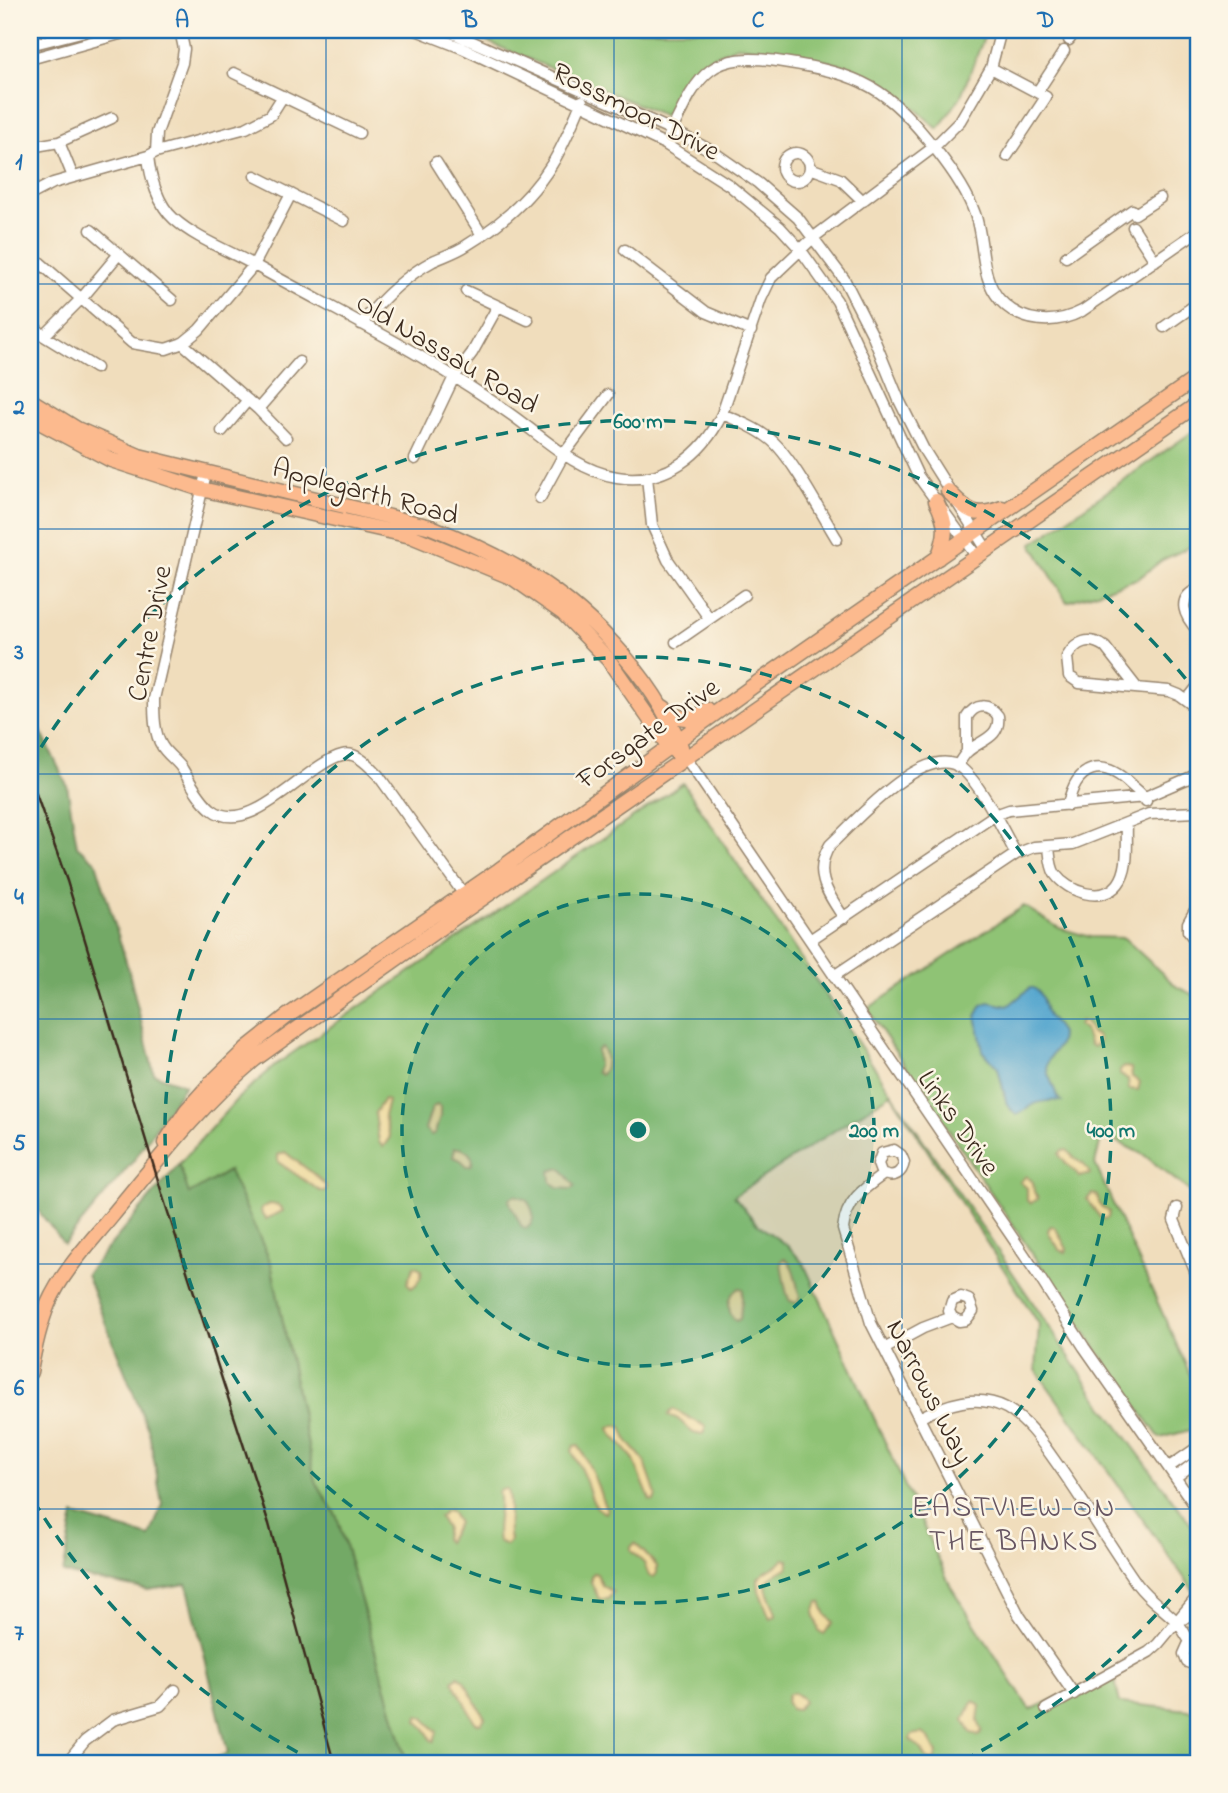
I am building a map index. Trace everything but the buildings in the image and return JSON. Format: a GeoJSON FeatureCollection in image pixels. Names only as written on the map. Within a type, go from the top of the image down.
{"type":"FeatureCollection","features":[{"type":"Feature","properties":{"kind":"main road","name":"Forsgate Drive"},"geometry":{"type":"LineString","coordinates":[[468,899],[760,681],[1198,377]]}},
{"type":"Feature","properties":{"kind":"main road","name":"Applegarth Road"},"geometry":{"type":"LineString","coordinates":[[30,400],[77,429],[139,456],[431,527],[470,543],[530,575],[582,614],[606,636],[659,704],[674,744]]}},
{"type":"Feature","properties":{"kind":"main road","name":"Forsgate Drive"},"geometry":{"type":"LineString","coordinates":[[30,1372],[48,1302],[72,1265],[157,1160],[186,1111],[246,1049],[286,1017],[686,758],[1198,404]]}},
{"type":"Feature","properties":{"kind":"main road","name":"Applegarth Road"},"geometry":{"type":"LineString","coordinates":[[30,417],[111,460],[201,489],[411,536],[513,578],[563,613],[608,659],[686,758]]}},
{"type":"Feature","properties":{"kind":"main road"},"geometry":{"type":"LineString","coordinates":[[948,491],[967,508],[980,515],[1029,496]]}},
{"type":"Feature","properties":{"kind":"main road"},"geometry":{"type":"LineString","coordinates":[[936,501],[944,517],[946,534],[937,559]]}},
{"type":"Feature","properties":{"kind":"main road"},"geometry":{"type":"LineString","coordinates":[[659,704],[677,717],[692,718],[730,694],[760,681]]}},
{"type":"Feature","properties":{"kind":"street"},"geometry":{"type":"LineString","coordinates":[[30,45],[89,30]]}},
{"type":"Feature","properties":{"kind":"street"},"geometry":{"type":"LineString","coordinates":[[30,59],[134,30]]}},
{"type":"Feature","properties":{"kind":"street","name":"Old Nassau Road"},"geometry":{"type":"LineString","coordinates":[[180,30],[184,49],[182,63],[152,154],[153,183],[172,217],[202,239],[361,324],[489,398],[587,469],[617,477],[647,477],[664,472],[693,456],[714,431],[722,414],[761,299],[771,278],[814,237],[934,147],[960,121],[991,68],[1001,30]]}},
{"type":"Feature","properties":{"kind":"street","name":"Rossmoor Drive"},"geometry":{"type":"LineString","coordinates":[[416,30],[462,48],[665,144],[747,198],[780,227],[800,249],[837,301],[918,475],[936,501],[982,554]]}},
{"type":"Feature","properties":{"kind":"street","name":"Rossmoor Drive"},"geometry":{"type":"LineString","coordinates":[[446,30],[672,130],[712,151],[758,183],[798,218],[852,292],[909,420],[970,537]]}},
{"type":"Feature","properties":{"kind":"street"},"geometry":{"type":"LineString","coordinates":[[1069,40],[1076,30]]}},
{"type":"Feature","properties":{"kind":"street"},"geometry":{"type":"LineString","coordinates":[[1007,156],[1064,51]]}},
{"type":"Feature","properties":{"kind":"street"},"geometry":{"type":"LineString","coordinates":[[665,144],[692,88],[706,72],[737,58],[756,58],[846,75],[873,87],[893,100],[911,118],[952,169],[975,214],[989,282],[998,298],[1014,311],[1035,320],[1068,318],[1082,311],[1198,231]]}},
{"type":"Feature","properties":{"kind":"street"},"geometry":{"type":"LineString","coordinates":[[991,68],[1042,94]]}},
{"type":"Feature","properties":{"kind":"street"},"geometry":{"type":"LineString","coordinates":[[234,73],[359,133]]}},
{"type":"Feature","properties":{"kind":"street"},"geometry":{"type":"LineString","coordinates":[[361,324],[380,300],[402,283],[431,262],[465,247],[511,213],[553,163],[586,92]]}},
{"type":"Feature","properties":{"kind":"street"},"geometry":{"type":"LineString","coordinates":[[30,195],[37,189],[73,177],[246,128],[271,115],[284,96]]}},
{"type":"Feature","properties":{"kind":"street"},"geometry":{"type":"LineString","coordinates":[[30,147],[59,142],[112,118]]}},
{"type":"Feature","properties":{"kind":"street"},"geometry":{"type":"LineString","coordinates":[[59,142],[73,177]]}},
{"type":"Feature","properties":{"kind":"street"},"geometry":{"type":"LineString","coordinates":[[436,162],[482,235]]}},
{"type":"Feature","properties":{"kind":"street"},"geometry":{"type":"LineString","coordinates":[[810,168],[840,179],[863,201]]}},
{"type":"Feature","properties":{"kind":"street"},"geometry":{"type":"LineString","coordinates":[[255,176],[344,221]]}},
{"type":"Feature","properties":{"kind":"street"},"geometry":{"type":"LineString","coordinates":[[30,254],[132,343],[166,349],[182,343],[199,330],[254,265],[291,194]]}},
{"type":"Feature","properties":{"kind":"street"},"geometry":{"type":"LineString","coordinates":[[1066,257],[1132,211],[1135,214],[1160,198]]}},
{"type":"Feature","properties":{"kind":"street"},"geometry":{"type":"LineString","coordinates":[[1133,227],[1155,261]]}},
{"type":"Feature","properties":{"kind":"street"},"geometry":{"type":"LineString","coordinates":[[91,230],[172,300]]}},
{"type":"Feature","properties":{"kind":"street"},"geometry":{"type":"LineString","coordinates":[[625,250],[706,312],[751,331]]}},
{"type":"Feature","properties":{"kind":"street"},"geometry":{"type":"LineString","coordinates":[[44,336],[82,298],[118,255]]}},
{"type":"Feature","properties":{"kind":"street"},"geometry":{"type":"LineString","coordinates":[[466,291],[528,320]]}},
{"type":"Feature","properties":{"kind":"street"},"geometry":{"type":"LineString","coordinates":[[837,301],[852,292]]}},
{"type":"Feature","properties":{"kind":"street"},"geometry":{"type":"LineString","coordinates":[[1164,327],[1198,303]]}},
{"type":"Feature","properties":{"kind":"street"},"geometry":{"type":"LineString","coordinates":[[415,459],[454,377],[472,353],[498,306]]}},
{"type":"Feature","properties":{"kind":"street"},"geometry":{"type":"LineString","coordinates":[[30,323],[44,336],[96,368]]}},
{"type":"Feature","properties":{"kind":"street"},"geometry":{"type":"LineString","coordinates":[[182,343],[258,409],[286,438]]}},
{"type":"Feature","properties":{"kind":"street"},"geometry":{"type":"LineString","coordinates":[[258,409],[299,362]]}},
{"type":"Feature","properties":{"kind":"street"},"geometry":{"type":"LineString","coordinates":[[540,498],[565,454],[608,395]]}},
{"type":"Feature","properties":{"kind":"street"},"geometry":{"type":"LineString","coordinates":[[222,431],[248,400]]}},
{"type":"Feature","properties":{"kind":"street"},"geometry":{"type":"LineString","coordinates":[[722,414],[749,425],[773,441],[837,540]]}},
{"type":"Feature","properties":{"kind":"street"},"geometry":{"type":"LineString","coordinates":[[893,424],[909,420]]}},
{"type":"Feature","properties":{"kind":"street","name":"Centre Drive"},"geometry":{"type":"LineString","coordinates":[[206,473],[154,699],[154,717],[162,747],[180,765],[197,793],[212,809],[222,815],[239,816],[255,811],[330,761],[344,754],[354,756],[368,764],[378,775],[468,899]]}},
{"type":"Feature","properties":{"kind":"street"},"geometry":{"type":"LineString","coordinates":[[647,477],[652,525],[668,560],[709,618]]}},
{"type":"Feature","properties":{"kind":"street"},"geometry":{"type":"LineString","coordinates":[[1198,589],[1185,599],[1184,605],[1185,617],[1198,631]]}},
{"type":"Feature","properties":{"kind":"street"},"geometry":{"type":"LineString","coordinates":[[676,642],[744,595]]}},
{"type":"Feature","properties":{"kind":"street"},"geometry":{"type":"LineString","coordinates":[[1137,688],[1105,647],[1098,642],[1092,640],[1080,643],[1073,647],[1067,657],[1069,676],[1079,683],[1169,691],[1198,709]]}},
{"type":"Feature","properties":{"kind":"street"},"geometry":{"type":"LineString","coordinates":[[1186,700],[1198,686]]}},
{"type":"Feature","properties":{"kind":"street"},"geometry":{"type":"LineString","coordinates":[[957,766],[967,752]]}},
{"type":"Feature","properties":{"kind":"street","name":"Links Drive"},"geometry":{"type":"LineString","coordinates":[[686,758],[834,975],[867,1028],[1025,1256],[1084,1348],[1198,1510]]}},
{"type":"Feature","properties":{"kind":"street"},"geometry":{"type":"LineString","coordinates":[[844,918],[822,881],[822,863],[830,845],[889,789],[914,771],[929,765],[947,763],[957,766],[970,779],[995,815],[1016,853]]}},
{"type":"Feature","properties":{"kind":"street"},"geometry":{"type":"LineString","coordinates":[[1183,781],[1198,764]]}},
{"type":"Feature","properties":{"kind":"street"},"geometry":{"type":"LineString","coordinates":[[1068,805],[1077,779],[1097,768],[1120,774],[1145,797],[1149,814]]}},
{"type":"Feature","properties":{"kind":"street"},"geometry":{"type":"LineString","coordinates":[[810,940],[995,815],[1009,810],[1145,797],[1198,774]]}},
{"type":"Feature","properties":{"kind":"street"},"geometry":{"type":"LineString","coordinates":[[834,975],[1016,853],[1034,847],[1073,844],[1149,814],[1198,812]]}},
{"type":"Feature","properties":{"kind":"street"},"geometry":{"type":"LineString","coordinates":[[1049,847],[1052,866],[1063,881],[1089,895],[1106,892],[1119,883],[1122,876],[1127,824]]}},
{"type":"Feature","properties":{"kind":"street"},"geometry":{"type":"LineString","coordinates":[[1198,905],[1188,923],[1188,931],[1198,944]]}},
{"type":"Feature","properties":{"kind":"street","name":"Narrows Way"},"geometry":{"type":"LineString","coordinates":[[881,1172],[878,1164],[882,1153],[894,1150],[901,1155],[904,1163],[900,1172],[893,1176],[884,1174],[860,1192],[851,1203],[845,1215],[844,1229],[871,1323],[1019,1615],[1074,1694]]}},
{"type":"Feature","properties":{"kind":"street"},"geometry":{"type":"LineString","coordinates":[[1177,1208],[1174,1220],[1198,1278]]}},
{"type":"Feature","properties":{"kind":"street"},"geometry":{"type":"LineString","coordinates":[[884,1349],[923,1328],[952,1317]]}},
{"type":"Feature","properties":{"kind":"street"},"geometry":{"type":"LineString","coordinates":[[919,1418],[958,1402],[980,1401],[1004,1407],[1022,1419],[1034,1431],[1087,1506],[1138,1585],[1149,1599],[1177,1622],[1195,1642],[1185,1649],[1185,1658],[1190,1664],[1198,1666]]}},
{"type":"Feature","properties":{"kind":"street"},"geometry":{"type":"LineString","coordinates":[[1172,1472],[1198,1447]]}},
{"type":"Feature","properties":{"kind":"street"},"geometry":{"type":"LineString","coordinates":[[1172,1472],[1198,1460]]}},
{"type":"Feature","properties":{"kind":"street"},"geometry":{"type":"LineString","coordinates":[[1046,1709],[1149,1652],[1198,1595]]}},
{"type":"Feature","properties":{"kind":"street"},"geometry":{"type":"LineString","coordinates":[[1177,1622],[1198,1609]]}},
{"type":"Feature","properties":{"kind":"street"},"geometry":{"type":"LineString","coordinates":[[67,1763],[85,1741],[113,1720],[160,1706],[175,1690]]}},
{"type":"Feature","properties":{"kind":"green space"},"geometry":{"type":"Polygon","coordinates":[[[459,30],[987,30],[960,98],[938,129],[900,95],[853,68],[790,52],[737,46],[699,63],[670,118],[459,30]]]}},
{"type":"Feature","properties":{"kind":"green space"},"geometry":{"type":"Polygon","coordinates":[[[1198,428],[1198,543],[1162,560],[1139,578],[1067,602],[1032,544],[1198,428]]]}},
{"type":"Feature","properties":{"kind":"green space"},"geometry":{"type":"Polygon","coordinates":[[[30,709],[67,785],[77,846],[96,862],[128,968],[154,1074],[185,1085],[134,1160],[64,1244],[30,1200],[30,884],[36,875],[30,859],[30,709]]]}},
{"type":"Feature","properties":{"kind":"green space"},"geometry":{"type":"Polygon","coordinates":[[[683,783],[1095,1395],[1198,1534],[1198,1597],[1036,1370],[1039,1324],[891,1094],[734,1196],[757,1224],[789,1247],[804,1264],[951,1587],[1030,1710],[1113,1673],[1120,1703],[1198,1711],[1198,1763],[407,1763],[337,1517],[315,1481],[271,1263],[228,1171],[189,1195],[179,1164],[237,1099],[278,1063],[683,783]]]}},
{"type":"Feature","properties":{"kind":"green space"},"geometry":{"type":"Polygon","coordinates":[[[1024,906],[1059,928],[1090,937],[1124,938],[1177,987],[1198,997],[1198,1198],[1144,1155],[1102,1134],[1095,1164],[1198,1392],[1198,1428],[1160,1438],[1117,1379],[867,1009],[1024,906]]]}},
{"type":"Feature","properties":{"kind":"green space"},"geometry":{"type":"Polygon","coordinates":[[[179,1164],[189,1194],[229,1171],[271,1263],[315,1481],[337,1517],[407,1763],[204,1763],[228,1753],[187,1584],[148,1590],[63,1573],[74,1515],[150,1537],[162,1504],[149,1432],[86,1274],[179,1164]]]}},
{"type":"Feature","properties":{"kind":"sand"},"geometry":{"type":"Polygon","coordinates":[[[1080,1022],[1085,1022],[1091,1033],[1099,1037],[1094,1047],[1090,1045],[1084,1030],[1078,1026],[1080,1022]]]}},
{"type":"Feature","properties":{"kind":"sand"},"geometry":{"type":"Polygon","coordinates":[[[601,1047],[605,1061],[600,1075],[596,1072],[597,1050],[601,1047]]]}},
{"type":"Feature","properties":{"kind":"sand"},"geometry":{"type":"Polygon","coordinates":[[[1131,1068],[1132,1077],[1140,1082],[1138,1090],[1129,1089],[1128,1079],[1120,1075],[1120,1070],[1131,1068]]]}},
{"type":"Feature","properties":{"kind":"sand"},"geometry":{"type":"Polygon","coordinates":[[[384,1099],[388,1101],[384,1116],[390,1137],[383,1147],[379,1142],[375,1113],[384,1099]]]}},
{"type":"Feature","properties":{"kind":"sand"},"geometry":{"type":"Polygon","coordinates":[[[437,1105],[440,1107],[440,1116],[435,1133],[431,1135],[425,1129],[432,1108],[437,1105]]]}},
{"type":"Feature","properties":{"kind":"sand"},"geometry":{"type":"Polygon","coordinates":[[[455,1148],[469,1153],[473,1161],[471,1166],[453,1157],[455,1148]]]}},
{"type":"Feature","properties":{"kind":"sand"},"geometry":{"type":"Polygon","coordinates":[[[1062,1150],[1067,1150],[1090,1174],[1079,1177],[1059,1154],[1062,1150]]]}},
{"type":"Feature","properties":{"kind":"sand"},"geometry":{"type":"Polygon","coordinates":[[[285,1152],[321,1181],[326,1186],[326,1191],[320,1191],[278,1162],[278,1155],[285,1152]]]}},
{"type":"Feature","properties":{"kind":"sand"},"geometry":{"type":"Polygon","coordinates":[[[561,1168],[575,1186],[572,1189],[558,1188],[551,1182],[550,1171],[561,1168]]]}},
{"type":"Feature","properties":{"kind":"sand"},"geometry":{"type":"Polygon","coordinates":[[[1026,1176],[1033,1182],[1038,1199],[1031,1203],[1027,1201],[1027,1188],[1020,1182],[1026,1176]]]}},
{"type":"Feature","properties":{"kind":"sand"},"geometry":{"type":"Polygon","coordinates":[[[1092,1194],[1097,1195],[1100,1206],[1109,1212],[1108,1218],[1103,1219],[1087,1199],[1092,1194]]]}},
{"type":"Feature","properties":{"kind":"sand"},"geometry":{"type":"Polygon","coordinates":[[[515,1195],[526,1199],[532,1211],[532,1222],[526,1229],[521,1226],[509,1202],[515,1195]]]}},
{"type":"Feature","properties":{"kind":"sand"},"geometry":{"type":"Polygon","coordinates":[[[270,1204],[278,1205],[283,1211],[266,1219],[261,1209],[270,1204]]]}},
{"type":"Feature","properties":{"kind":"sand"},"geometry":{"type":"Polygon","coordinates":[[[1051,1226],[1055,1227],[1067,1249],[1066,1252],[1059,1250],[1050,1235],[1048,1230],[1051,1226]]]}},
{"type":"Feature","properties":{"kind":"sand"},"geometry":{"type":"Polygon","coordinates":[[[784,1258],[795,1275],[800,1297],[797,1303],[790,1301],[787,1294],[781,1263],[784,1258]]]}},
{"type":"Feature","properties":{"kind":"sand"},"geometry":{"type":"Polygon","coordinates":[[[414,1266],[420,1268],[421,1276],[412,1288],[407,1283],[414,1266]]]}},
{"type":"Feature","properties":{"kind":"sand"},"geometry":{"type":"Polygon","coordinates":[[[739,1288],[743,1289],[740,1319],[736,1321],[729,1304],[732,1295],[739,1288]]]}},
{"type":"Feature","properties":{"kind":"sand"},"geometry":{"type":"Polygon","coordinates":[[[673,1409],[705,1426],[705,1433],[693,1432],[678,1419],[668,1415],[673,1409]]]}},
{"type":"Feature","properties":{"kind":"sand"},"geometry":{"type":"Polygon","coordinates":[[[615,1425],[622,1427],[628,1442],[644,1460],[656,1495],[654,1501],[650,1500],[633,1458],[611,1433],[609,1428],[615,1425]]]}},
{"type":"Feature","properties":{"kind":"sand"},"geometry":{"type":"Polygon","coordinates":[[[578,1445],[598,1486],[607,1509],[605,1513],[594,1503],[572,1451],[574,1446],[578,1445]]]}},
{"type":"Feature","properties":{"kind":"sand"},"geometry":{"type":"Polygon","coordinates":[[[507,1489],[509,1501],[510,1540],[506,1545],[498,1541],[497,1534],[500,1505],[498,1492],[507,1489]]]}},
{"type":"Feature","properties":{"kind":"sand"},"geometry":{"type":"Polygon","coordinates":[[[450,1510],[458,1523],[447,1542],[444,1539],[446,1528],[439,1517],[450,1510]]]}},
{"type":"Feature","properties":{"kind":"sand"},"geometry":{"type":"Polygon","coordinates":[[[635,1543],[657,1566],[654,1577],[649,1576],[644,1563],[631,1551],[635,1543]]]}},
{"type":"Feature","properties":{"kind":"sand"},"geometry":{"type":"Polygon","coordinates":[[[784,1559],[789,1560],[788,1567],[772,1577],[766,1585],[776,1616],[770,1618],[759,1591],[758,1579],[784,1559]]]}},
{"type":"Feature","properties":{"kind":"sand"},"geometry":{"type":"Polygon","coordinates":[[[594,1573],[602,1585],[613,1592],[608,1599],[599,1599],[591,1582],[594,1573]]]}},
{"type":"Feature","properties":{"kind":"sand"},"geometry":{"type":"Polygon","coordinates":[[[818,1602],[821,1602],[826,1615],[833,1622],[824,1634],[819,1631],[814,1612],[818,1602]]]}},
{"type":"Feature","properties":{"kind":"sand"},"geometry":{"type":"Polygon","coordinates":[[[458,1676],[464,1681],[485,1718],[481,1723],[476,1723],[473,1719],[453,1681],[458,1676]]]}},
{"type":"Feature","properties":{"kind":"sand"},"geometry":{"type":"Polygon","coordinates":[[[793,1693],[804,1702],[796,1710],[790,1709],[786,1701],[788,1694],[793,1693]]]}},
{"type":"Feature","properties":{"kind":"sand"},"geometry":{"type":"Polygon","coordinates":[[[974,1701],[980,1706],[978,1721],[982,1731],[979,1735],[971,1733],[964,1720],[974,1701]]]}},
{"type":"Feature","properties":{"kind":"sand"},"geometry":{"type":"Polygon","coordinates":[[[418,1716],[424,1718],[437,1732],[434,1741],[417,1721],[418,1716]]]}},
{"type":"Feature","properties":{"kind":"sand"},"geometry":{"type":"Polygon","coordinates":[[[922,1733],[928,1737],[937,1753],[934,1761],[927,1759],[922,1750],[910,1740],[912,1735],[922,1733]]]}},
{"type":"Feature","properties":{"kind":"water"},"geometry":{"type":"Polygon","coordinates":[[[1030,988],[1039,993],[1047,1015],[1061,1035],[1058,1047],[1048,1060],[1047,1066],[1061,1101],[1035,1104],[1016,1115],[1007,1105],[998,1068],[983,1051],[976,1016],[982,1005],[989,1002],[1008,1006],[1030,988]]]}},
{"type":"Feature","properties":{"kind":"railway"},"geometry":{"type":"LineString","coordinates":[[30,777],[67,881],[164,1200],[269,1524],[334,1763]]}},
{"type":"Feature","properties":{"kind":"district","name":"EASTVIEW ON THE BANKS"},"geometry":{"type":"Point","coordinates":[1014,1523]}}]}
